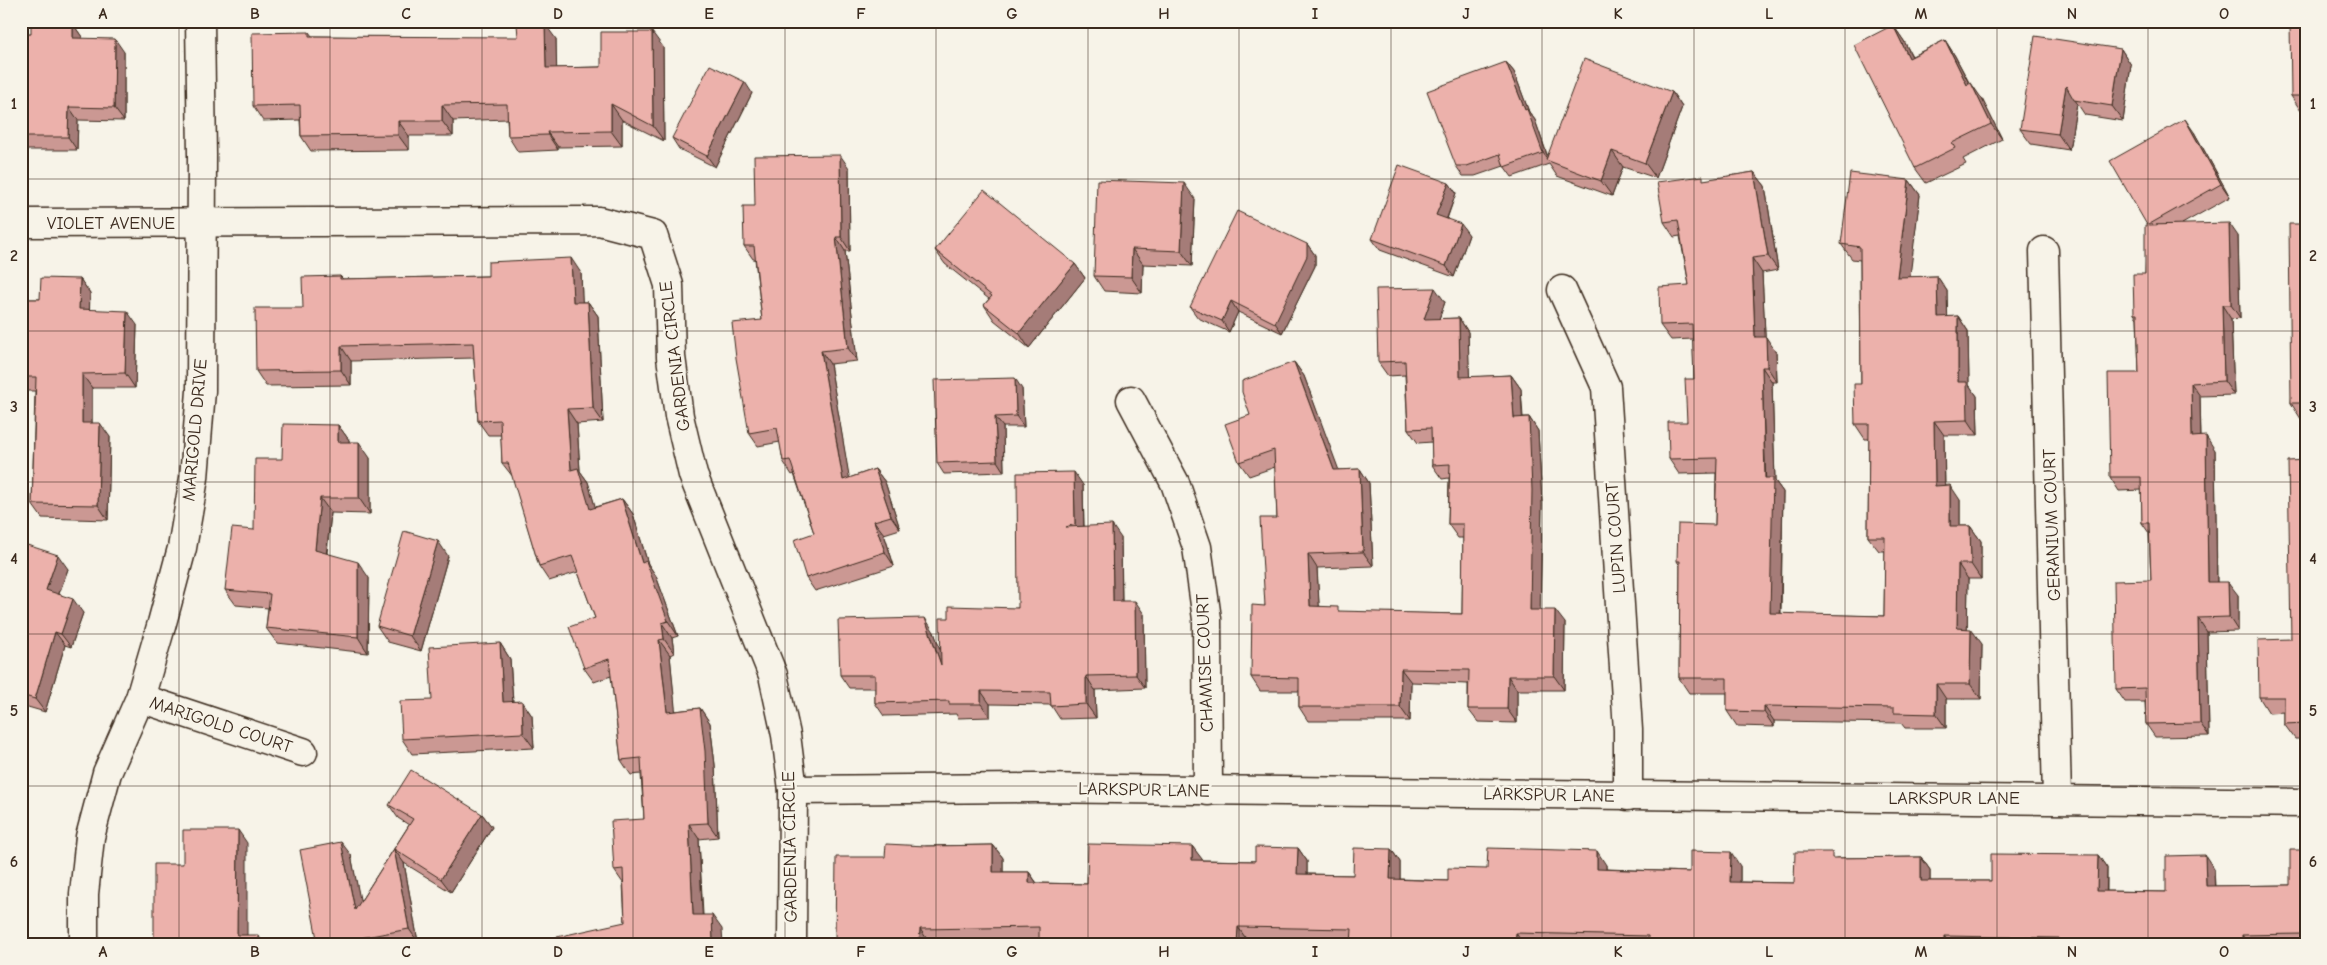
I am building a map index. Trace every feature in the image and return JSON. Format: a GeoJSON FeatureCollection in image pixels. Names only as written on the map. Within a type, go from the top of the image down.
{"type":"FeatureCollection","features":[{"type":"Feature","properties":{"kind":"street","name":"MARIGOLD DRIVE"},"geometry":{"type":"LineString","coordinates":[[84,944],[84,894],[90,837],[107,773],[140,698],[182,548],[194,478],[201,391],[200,21]]}},
{"type":"Feature","properties":{"kind":"street","name":"GARDENIA CIRCLE"},"geometry":{"type":"LineString","coordinates":[[202,223],[599,221],[653,235],[669,284],[672,357],[680,416],[693,475],[773,675],[786,736],[793,790],[792,944]]}},
{"type":"Feature","properties":{"kind":"street","name":"VIOLET AVENUE"},"geometry":{"type":"LineString","coordinates":[[21,223],[202,223]]}},
{"type":"Feature","properties":{"kind":"street","name":"GERANIUM COURT"},"geometry":{"type":"LineString","coordinates":[[2044,251],[2057,799]]}},
{"type":"Feature","properties":{"kind":"street","name":"LUPIN COURT"},"geometry":{"type":"LineString","coordinates":[[1562,290],[1606,387],[1628,730],[1628,796]]}},
{"type":"Feature","properties":{"kind":"street","name":"CHAMISE COURT"},"geometry":{"type":"LineString","coordinates":[[1131,400],[1175,483],[1197,547],[1207,619],[1208,791]]}},
{"type":"Feature","properties":{"kind":"street","name":"MARIGOLD COURT"},"geometry":{"type":"LineString","coordinates":[[140,698],[303,752]]}},
{"type":"Feature","properties":{"kind":"street","name":"LARKSPUR LANE"},"geometry":{"type":"LineString","coordinates":[[793,790],[865,788],[2306,803]]}},
{"type":"Feature","properties":{"kind":"building"},"geometry":{"type":"Polygon","coordinates":[[[2290,21],[2306,21],[2306,96],[2291,96],[2290,21]]]}},
{"type":"Feature","properties":{"kind":"building"},"geometry":{"type":"Polygon","coordinates":[[[31,24],[73,24],[73,38],[115,39],[114,108],[69,107],[68,137],[21,137],[21,35],[31,34],[31,24]]]}},
{"type":"Feature","properties":{"kind":"building"},"geometry":{"type":"Polygon","coordinates":[[[517,24],[545,24],[546,68],[601,67],[601,32],[652,32],[653,126],[611,104],[611,131],[547,132],[548,135],[508,136],[507,104],[442,105],[442,121],[398,121],[398,135],[301,136],[300,105],[253,106],[252,33],[309,32],[309,36],[518,37],[517,24]]]}},
{"type":"Feature","properties":{"kind":"building"},"geometry":{"type":"Polygon","coordinates":[[[1893,25],[1909,58],[1945,40],[1967,85],[1971,83],[1991,124],[1952,143],[1955,148],[1915,168],[1854,45],[1893,25]]]}},
{"type":"Feature","properties":{"kind":"building"},"geometry":{"type":"Polygon","coordinates":[[[2035,36],[2121,49],[2112,106],[2074,100],[2066,86],[2058,134],[2020,129],[2035,36]]]}},
{"type":"Feature","properties":{"kind":"building"},"geometry":{"type":"Polygon","coordinates":[[[1584,59],[1672,92],[1645,163],[1612,151],[1601,181],[1546,160],[1584,59]]]}},
{"type":"Feature","properties":{"kind":"building"},"geometry":{"type":"Polygon","coordinates":[[[1506,62],[1525,110],[1527,109],[1543,153],[1504,167],[1500,154],[1467,166],[1456,166],[1427,91],[1506,62]]]}},
{"type":"Feature","properties":{"kind":"building"},"geometry":{"type":"Polygon","coordinates":[[[710,65],[745,82],[707,156],[672,138],[710,65]]]}},
{"type":"Feature","properties":{"kind":"building"},"geometry":{"type":"Polygon","coordinates":[[[2185,119],[2221,184],[2148,225],[2229,223],[2231,305],[2222,305],[2224,381],[2191,383],[2192,437],[2206,436],[2208,582],[2228,582],[2229,617],[2198,618],[2200,723],[2146,724],[2145,688],[2116,689],[2114,581],[2151,580],[2149,523],[2142,523],[2141,477],[2110,477],[2108,373],[2139,373],[2137,314],[2134,314],[2133,274],[2145,274],[2145,225],[2147,225],[2110,161],[2185,119]]]}},
{"type":"Feature","properties":{"kind":"building"},"geometry":{"type":"Polygon","coordinates":[[[840,155],[841,237],[836,237],[848,348],[821,351],[843,480],[875,469],[891,516],[874,521],[885,552],[806,578],[794,540],[814,533],[790,460],[783,461],[777,428],[749,433],[732,323],[762,320],[754,246],[744,246],[743,206],[755,206],[754,156],[840,155]]]}},
{"type":"Feature","properties":{"kind":"building"},"geometry":{"type":"Polygon","coordinates":[[[1399,165],[1449,183],[1436,215],[1461,224],[1446,266],[1372,239],[1399,165]]]}},
{"type":"Feature","properties":{"kind":"building"},"geometry":{"type":"Polygon","coordinates":[[[1754,172],[1768,256],[1752,258],[1755,337],[1766,337],[1767,367],[1762,367],[1765,478],[1773,478],[1770,613],[1884,616],[1885,537],[1868,537],[1869,424],[1855,424],[1854,384],[1861,384],[1860,247],[1841,244],[1850,173],[1909,180],[1897,277],[1937,276],[1938,317],[1958,316],[1958,382],[1967,382],[1968,420],[1934,421],[1935,486],[1950,485],[1950,526],[1970,526],[1971,564],[1958,564],[1957,628],[1971,629],[1970,684],[1936,684],[1936,714],[1894,713],[1894,708],[1764,706],[1764,712],[1727,711],[1727,678],[1679,678],[1680,561],[1677,561],[1678,524],[1715,525],[1717,458],[1669,459],[1668,422],[1687,422],[1685,379],[1694,379],[1692,324],[1660,325],[1659,287],[1689,285],[1678,220],[1664,222],[1657,182],[1703,176],[1703,180],[1754,172]]]}},
{"type":"Feature","properties":{"kind":"building"},"geometry":{"type":"Polygon","coordinates":[[[1097,180],[1184,183],[1181,251],[1132,249],[1131,277],[1094,276],[1097,180]]]}},
{"type":"Feature","properties":{"kind":"building"},"geometry":{"type":"Polygon","coordinates":[[[984,190],[1075,264],[1019,333],[984,305],[992,296],[935,250],[984,190]]]}},
{"type":"Feature","properties":{"kind":"building"},"geometry":{"type":"Polygon","coordinates":[[[1237,211],[1307,244],[1307,256],[1275,323],[1231,301],[1222,321],[1190,307],[1237,211]]]}},
{"type":"Feature","properties":{"kind":"building"},"geometry":{"type":"Polygon","coordinates":[[[2289,224],[2306,224],[2306,403],[2291,403],[2289,224]]]}},
{"type":"Feature","properties":{"kind":"building"},"geometry":{"type":"Polygon","coordinates":[[[571,258],[573,302],[588,302],[593,408],[567,409],[571,470],[578,468],[590,509],[622,499],[642,563],[646,561],[668,621],[662,623],[664,639],[659,640],[667,712],[700,708],[705,751],[708,823],[689,824],[693,915],[712,915],[713,944],[525,944],[625,922],[623,869],[614,870],[611,821],[644,819],[641,758],[621,760],[609,659],[584,668],[569,627],[595,618],[572,556],[539,566],[508,463],[502,463],[500,420],[478,421],[473,343],[341,346],[341,370],[256,371],[255,308],[303,308],[302,277],[340,276],[340,279],[488,276],[488,262],[571,258]]]}},
{"type":"Feature","properties":{"kind":"building"},"geometry":{"type":"Polygon","coordinates":[[[41,278],[80,279],[79,309],[127,311],[125,373],[82,374],[82,423],[100,423],[98,505],[32,504],[36,377],[21,377],[21,299],[40,299],[41,278]]]}},
{"type":"Feature","properties":{"kind":"building"},"geometry":{"type":"Polygon","coordinates":[[[1435,288],[1424,319],[1459,318],[1460,377],[1511,375],[1514,418],[1529,417],[1532,490],[1530,610],[1555,610],[1554,676],[1508,676],[1507,709],[1468,709],[1469,670],[1401,669],[1400,707],[1299,707],[1299,678],[1251,677],[1252,605],[1265,606],[1260,518],[1277,518],[1274,450],[1239,462],[1225,424],[1250,415],[1242,392],[1242,381],[1294,362],[1334,470],[1360,469],[1363,552],[1308,554],[1310,606],[1338,607],[1338,611],[1462,614],[1463,524],[1448,524],[1450,464],[1432,465],[1431,428],[1408,429],[1405,361],[1378,362],[1376,289],[1435,288]]]}},
{"type":"Feature","properties":{"kind":"building"},"geometry":{"type":"Polygon","coordinates":[[[1015,378],[1016,416],[995,417],[997,461],[937,463],[934,380],[1015,378]]]}},
{"type":"Feature","properties":{"kind":"building"},"geometry":{"type":"Polygon","coordinates":[[[283,424],[338,425],[338,442],[359,442],[359,498],[320,498],[315,550],[358,562],[358,637],[266,628],[270,594],[225,590],[232,528],[254,530],[255,459],[282,459],[283,424]]]}},
{"type":"Feature","properties":{"kind":"building"},"geometry":{"type":"Polygon","coordinates":[[[2306,460],[2306,723],[2284,724],[2284,697],[2259,697],[2258,640],[2291,639],[2288,461],[2306,460]]]}},
{"type":"Feature","properties":{"kind":"building"},"geometry":{"type":"Polygon","coordinates":[[[1074,472],[1075,524],[1066,527],[1112,525],[1113,601],[1135,601],[1136,675],[1086,676],[1086,704],[1051,706],[1050,692],[981,691],[981,704],[949,704],[949,701],[875,703],[875,675],[840,675],[838,620],[925,618],[941,665],[940,618],[949,618],[949,606],[1018,608],[1017,473],[1074,472]]]}},
{"type":"Feature","properties":{"kind":"building"},"geometry":{"type":"Polygon","coordinates":[[[404,531],[438,541],[410,636],[377,626],[404,531]]]}},
{"type":"Feature","properties":{"kind":"building"},"geometry":{"type":"Polygon","coordinates":[[[21,543],[58,555],[46,590],[73,599],[61,634],[55,632],[35,699],[21,695],[21,543]]]}},
{"type":"Feature","properties":{"kind":"building"},"geometry":{"type":"Polygon","coordinates":[[[500,643],[503,702],[522,701],[523,733],[402,739],[400,701],[432,700],[429,647],[500,643]]]}},
{"type":"Feature","properties":{"kind":"building"},"geometry":{"type":"Polygon","coordinates":[[[411,770],[482,814],[441,879],[394,849],[409,929],[318,944],[300,850],[341,842],[355,910],[413,819],[389,805],[411,770]]]}},
{"type":"Feature","properties":{"kind":"building"},"geometry":{"type":"Polygon","coordinates":[[[183,830],[238,830],[237,935],[258,935],[258,944],[154,944],[154,864],[183,864],[183,830]]]}},
{"type":"Feature","properties":{"kind":"building"},"geometry":{"type":"Polygon","coordinates":[[[886,844],[926,846],[993,845],[993,872],[1029,872],[1029,883],[1087,884],[1088,844],[1192,846],[1192,860],[1255,861],[1255,847],[1298,848],[1297,874],[1353,875],[1354,848],[1391,849],[1390,879],[1448,881],[1448,868],[1487,869],[1488,848],[1597,851],[1597,869],[1690,872],[1690,851],[1731,852],[1730,882],[1794,883],[1795,852],[1832,852],[1832,858],[1921,857],[1921,881],[1991,881],[1991,854],[2098,855],[2097,891],[2166,892],[2166,856],[2205,855],[2206,886],[2290,885],[2290,850],[2306,850],[2306,944],[2302,944],[2302,934],[2242,935],[2242,941],[2145,944],[2059,944],[2059,938],[1944,936],[1944,944],[1648,944],[1648,936],[1516,933],[1515,944],[1351,944],[1352,929],[1238,927],[1237,944],[1039,940],[1039,927],[920,929],[919,944],[865,944],[865,941],[835,941],[836,857],[885,857],[886,844]]]}}]}
